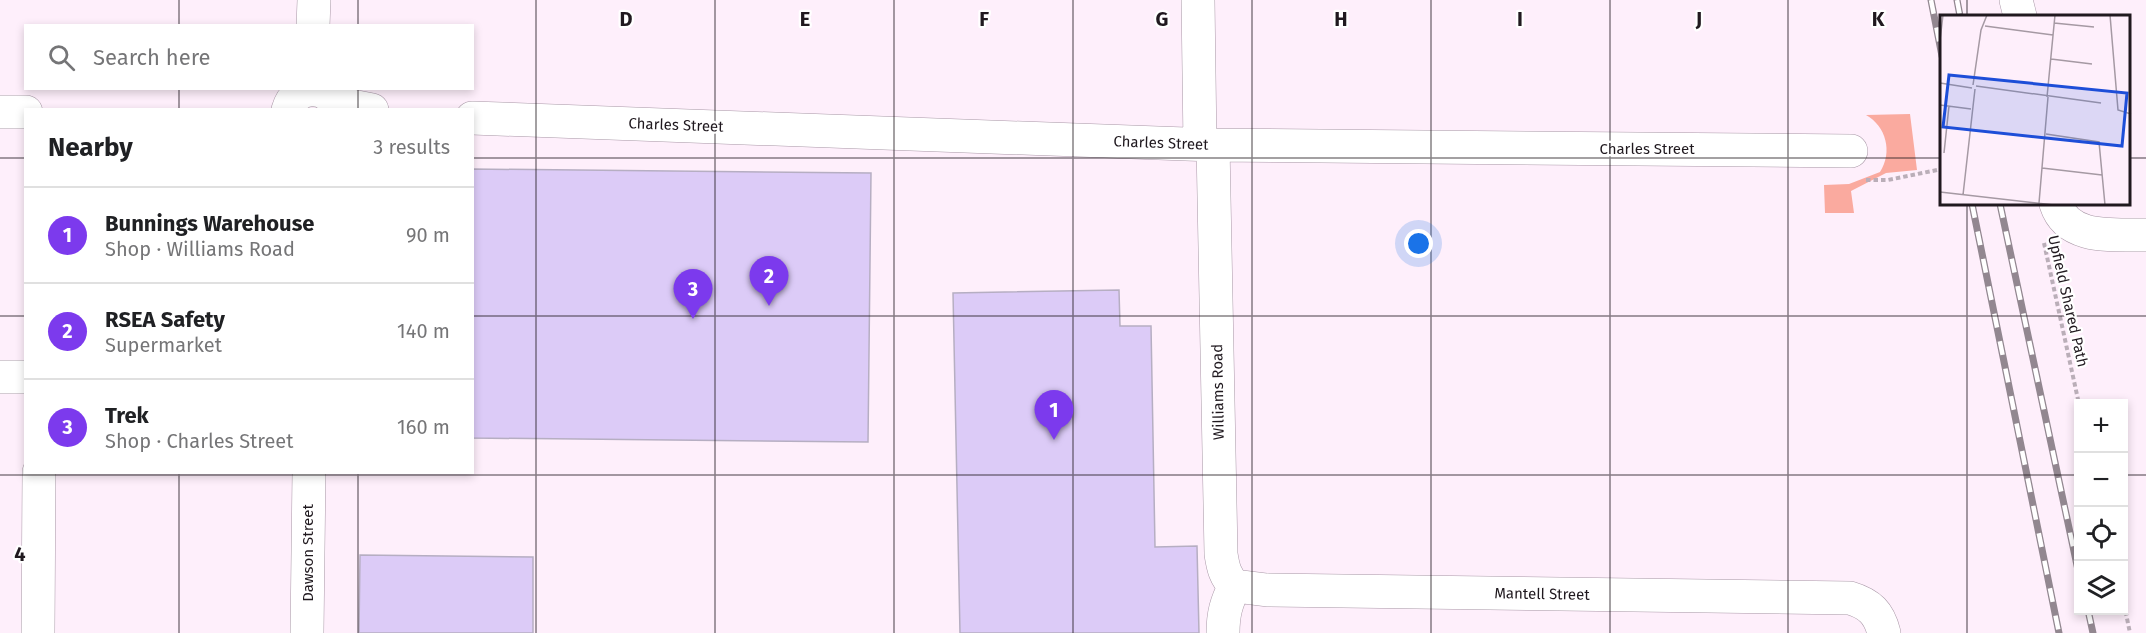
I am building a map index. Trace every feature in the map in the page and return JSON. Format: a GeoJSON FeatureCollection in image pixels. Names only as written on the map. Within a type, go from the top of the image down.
{"type":"FeatureCollection","features":[{"type":"Feature","properties":{"kind":"street","name":"Williams Road"},"geometry":{"type":"LineString","coordinates":[[1198,0],[1206,145],[1221,554],[1223,568],[1228,579],[1235,586]]}},
{"type":"Feature","properties":{"kind":"street"},"geometry":{"type":"LineString","coordinates":[[2016,0],[2020,15]]}},
{"type":"Feature","properties":{"kind":"street"},"geometry":{"type":"LineString","coordinates":[[309,100],[359,108]]}},
{"type":"Feature","properties":{"kind":"street"},"geometry":{"type":"LineString","coordinates":[[0,112],[24,112]]}},
{"type":"Feature","properties":{"kind":"street","name":"Charles Street"},"geometry":{"type":"LineString","coordinates":[[474,118],[1206,145],[1851,151]]}},
{"type":"Feature","properties":{"kind":"street"},"geometry":{"type":"LineString","coordinates":[[2057,206],[2069,224],[2084,232],[2146,235]]}},
{"type":"Feature","properties":{"kind":"street"},"geometry":{"type":"LineString","coordinates":[[0,377],[24,378]]}},
{"type":"Feature","properties":{"kind":"street"},"geometry":{"type":"LineString","coordinates":[[38,633],[39,474]]}},
{"type":"Feature","properties":{"kind":"street","name":"Dawson Street"},"geometry":{"type":"LineString","coordinates":[[307,633],[309,474]]}},
{"type":"Feature","properties":{"kind":"street"},"geometry":{"type":"LineString","coordinates":[[1223,633],[1226,602],[1235,586]]}},
{"type":"Feature","properties":{"kind":"street","name":"Mantell Street"},"geometry":{"type":"LineString","coordinates":[[1235,586],[1267,590],[1850,598],[1863,602],[1875,611],[1884,633]]}},
{"type":"Feature","properties":{"kind":"path","name":"Upfield Shared Path"},"geometry":{"type":"LineString","coordinates":[[2042,238],[2078,399]]}},
{"type":"Feature","properties":{"kind":"path"},"geometry":{"type":"LineString","coordinates":[[2126,615],[2130,633]]}},
{"type":"Feature","properties":{"kind":"shaded area"},"geometry":{"type":"Polygon","coordinates":[[[1910,114],[1917,170],[1886,173],[1851,191],[1854,213],[1825,213],[1824,185],[1849,184],[1880,172],[1884,164],[1887,148],[1883,133],[1866,115],[1910,114]]]}},
{"type":"Feature","properties":{"kind":"building"},"geometry":{"type":"Polygon","coordinates":[[[474,169],[871,173],[868,442],[474,438],[474,169]]]}},
{"type":"Feature","properties":{"kind":"building"},"geometry":{"type":"Polygon","coordinates":[[[1119,290],[1120,326],[1151,326],[1155,547],[1197,546],[1199,633],[960,633],[953,293],[1119,290]]]}},
{"type":"Feature","properties":{"kind":"building"},"geometry":{"type":"Polygon","coordinates":[[[360,555],[533,557],[533,633],[359,633],[360,555]]]}},
{"type":"Feature","properties":{"kind":"railway"},"geometry":{"type":"LineString","coordinates":[[1931,0],[1940,46]]}},
{"type":"Feature","properties":{"kind":"railway"},"geometry":{"type":"LineString","coordinates":[[1957,0],[1960,15]]}},
{"type":"Feature","properties":{"kind":"railway"},"geometry":{"type":"LineString","coordinates":[[1972,206],[2059,633]]}},
{"type":"Feature","properties":{"kind":"railway"},"geometry":{"type":"LineString","coordinates":[[2000,206],[2076,561]]}},
{"type":"Feature","properties":{"kind":"railway"},"geometry":{"type":"LineString","coordinates":[[2089,615],[2093,633]]}},
{"type":"Feature","properties":{"kind":"place","name":"RSEA Safety"},"geometry":{"type":"Point","coordinates":[769,306]}},
{"type":"Feature","properties":{"kind":"place","name":"Trek"},"geometry":{"type":"Point","coordinates":[693,319]}},
{"type":"Feature","properties":{"kind":"place","name":"Bunnings Warehouse"},"geometry":{"type":"Point","coordinates":[1054,440]}}]}
